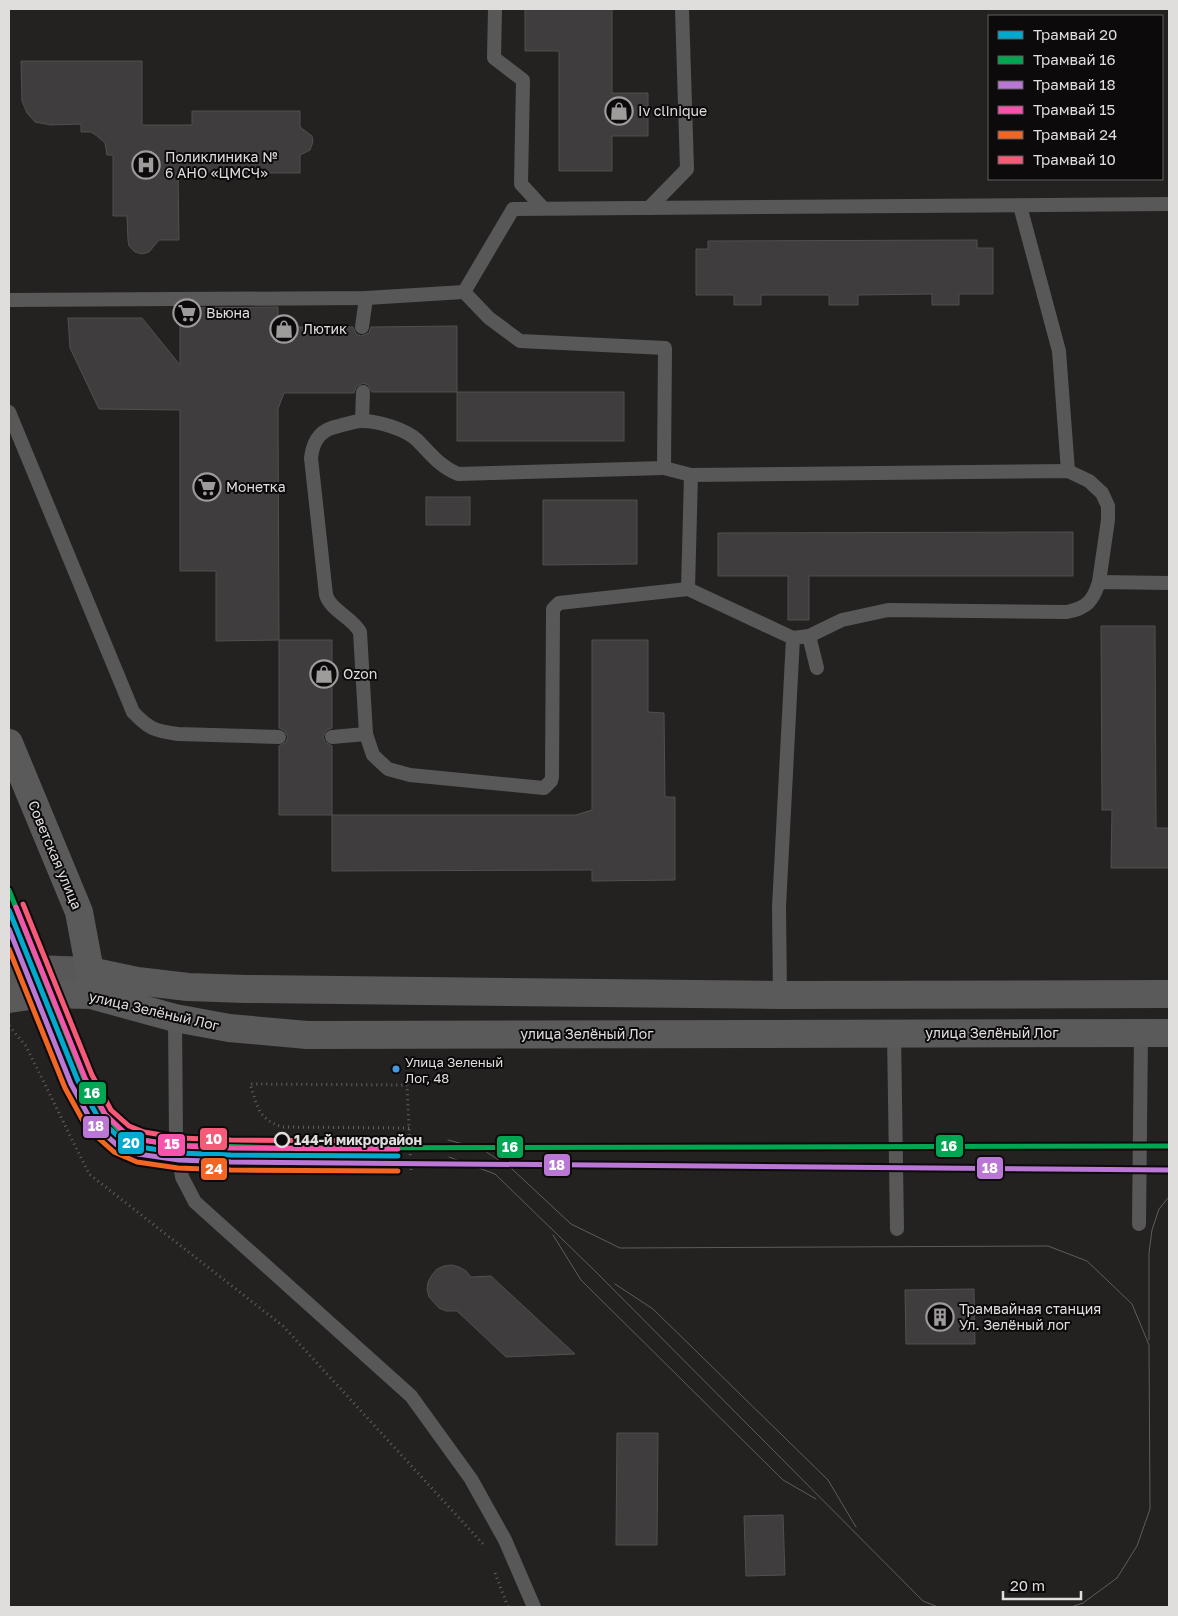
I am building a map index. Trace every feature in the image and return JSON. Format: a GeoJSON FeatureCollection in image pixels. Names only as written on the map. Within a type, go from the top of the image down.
{"type":"FeatureCollection","features":[{"type":"Feature","properties":{"kind":"main road","name":"Советская улица"},"geometry":{"type":"LineString","coordinates":[[9,743],[79,912],[91,983]]}},
{"type":"Feature","properties":{"kind":"main road","name":"улица Зелёный Лог"},"geometry":{"type":"LineString","coordinates":[[9,999],[91,983],[137,980],[188,986],[244,989],[780,995],[1169,994]]}},
{"type":"Feature","properties":{"kind":"main road","name":"улица Зелёный Лог"},"geometry":{"type":"LineString","coordinates":[[91,983],[174,1018],[228,1028],[307,1035],[1169,1033]]}},
{"type":"Feature","properties":{"kind":"street","name":"улица Зелёный Лог"},"geometry":{"type":"LineString","coordinates":[[9,973],[32,969],[91,983]]}},
{"type":"Feature","properties":{"kind":"lane"},"geometry":{"type":"LineString","coordinates":[[495,9],[494,58],[523,80],[521,184],[543,208]]}},
{"type":"Feature","properties":{"kind":"lane"},"geometry":{"type":"LineString","coordinates":[[649,208],[687,169],[682,9]]}},
{"type":"Feature","properties":{"kind":"lane"},"geometry":{"type":"LineString","coordinates":[[464,292],[513,209],[1169,204]]}},
{"type":"Feature","properties":{"kind":"lane"},"geometry":{"type":"LineString","coordinates":[[1020,206],[1059,351],[1068,472]]}},
{"type":"Feature","properties":{"kind":"lane"},"geometry":{"type":"LineString","coordinates":[[9,300],[366,298],[464,292],[489,318],[520,341],[665,348],[664,468]]}},
{"type":"Feature","properties":{"kind":"lane"},"geometry":{"type":"LineString","coordinates":[[362,327],[366,298]]}},
{"type":"Feature","properties":{"kind":"lane"},"geometry":{"type":"LineString","coordinates":[[362,421],[363,392]]}},
{"type":"Feature","properties":{"kind":"lane"},"geometry":{"type":"LineString","coordinates":[[9,412],[133,712],[146,725],[162,732],[279,737]]}},
{"type":"Feature","properties":{"kind":"lane"},"geometry":{"type":"LineString","coordinates":[[362,421],[392,426],[414,438],[444,468],[458,474],[664,468],[691,475],[1068,472],[1090,481],[1102,493],[1108,506],[1108,520],[1099,582],[1089,603],[1079,610],[1067,612],[888,610],[842,620],[809,636],[793,638],[688,589],[563,602],[556,605],[553,613],[552,777],[551,782],[544,788],[410,775],[388,768],[373,755],[366,734],[361,635],[359,629],[326,598],[311,458],[312,447],[324,430],[362,421]]}},
{"type":"Feature","properties":{"kind":"lane"},"geometry":{"type":"LineString","coordinates":[[688,589],[691,475]]}},
{"type":"Feature","properties":{"kind":"lane"},"geometry":{"type":"LineString","coordinates":[[1099,582],[1169,583]]}},
{"type":"Feature","properties":{"kind":"lane"},"geometry":{"type":"LineString","coordinates":[[809,636],[818,668]]}},
{"type":"Feature","properties":{"kind":"lane"},"geometry":{"type":"LineString","coordinates":[[780,995],[779,907],[793,638]]}},
{"type":"Feature","properties":{"kind":"lane"},"geometry":{"type":"LineString","coordinates":[[332,737],[366,734]]}},
{"type":"Feature","properties":{"kind":"lane"},"geometry":{"type":"LineString","coordinates":[[174,1018],[176,1138],[182,1177],[196,1202],[411,1396],[470,1479],[505,1540],[534,1607]]}},
{"type":"Feature","properties":{"kind":"lane"},"geometry":{"type":"LineString","coordinates":[[1139,1224],[1141,1033]]}},
{"type":"Feature","properties":{"kind":"lane"},"geometry":{"type":"LineString","coordinates":[[894,1034],[897,1229]]}},
{"type":"Feature","properties":{"kind":"path"},"geometry":{"type":"LineString","coordinates":[[9,1025],[26,1046],[89,1174],[283,1326],[485,1547]]}},
{"type":"Feature","properties":{"kind":"path"},"geometry":{"type":"LineString","coordinates":[[408,1128],[282,1127],[270,1123],[260,1113],[250,1084],[407,1085],[411,1170]]}},
{"type":"Feature","properties":{"kind":"path"},"geometry":{"type":"LineString","coordinates":[[492,1564],[508,1607]]}},
{"type":"Feature","properties":{"kind":"building"},"geometry":{"type":"Polygon","coordinates":[[[525,9],[612,9],[612,93],[648,93],[648,136],[612,136],[612,171],[559,171],[559,51],[525,51],[525,9]]]}},
{"type":"Feature","properties":{"kind":"building","name":"Поликлиника № 6 АНО «ЦМСЧ»"},"geometry":{"type":"Polygon","coordinates":[[[21,61],[142,61],[142,125],[192,125],[192,111],[300,111],[300,127],[312,136],[313,142],[310,150],[300,155],[300,173],[178,173],[179,240],[159,240],[149,252],[142,254],[135,252],[129,246],[127,216],[113,216],[113,155],[107,155],[105,143],[97,136],[91,132],[81,132],[81,124],[51,125],[35,122],[27,113],[22,101],[21,61]]]}},
{"type":"Feature","properties":{"kind":"building"},"geometry":{"type":"Polygon","coordinates":[[[977,240],[977,248],[993,248],[993,294],[959,294],[959,305],[932,305],[932,294],[858,295],[858,305],[829,305],[829,295],[761,295],[761,305],[734,305],[734,295],[696,295],[696,249],[708,249],[708,241],[977,240]]]}},
{"type":"Feature","properties":{"kind":"building"},"geometry":{"type":"Polygon","coordinates":[[[278,307],[278,327],[353,327],[356,334],[361,336],[369,333],[371,327],[457,326],[457,392],[372,392],[368,385],[363,383],[356,387],[354,393],[284,393],[278,409],[279,640],[216,641],[216,571],[180,571],[180,410],[99,409],[70,348],[68,318],[142,318],[180,365],[180,308],[278,307]]]}},
{"type":"Feature","properties":{"kind":"building"},"geometry":{"type":"Polygon","coordinates":[[[457,392],[624,392],[624,441],[457,441],[457,392]]]}},
{"type":"Feature","properties":{"kind":"building"},"geometry":{"type":"Polygon","coordinates":[[[426,497],[470,497],[470,525],[426,525],[426,497]]]}},
{"type":"Feature","properties":{"kind":"building"},"geometry":{"type":"Polygon","coordinates":[[[543,500],[637,500],[637,564],[543,565],[543,500]]]}},
{"type":"Feature","properties":{"kind":"building"},"geometry":{"type":"Polygon","coordinates":[[[1073,532],[1073,576],[809,576],[809,620],[788,620],[788,576],[718,576],[718,533],[1073,532]]]}},
{"type":"Feature","properties":{"kind":"building"},"geometry":{"type":"Polygon","coordinates":[[[1101,626],[1155,626],[1156,828],[1169,828],[1169,868],[1111,868],[1112,810],[1102,810],[1101,626]]]}},
{"type":"Feature","properties":{"kind":"building"},"geometry":{"type":"Polygon","coordinates":[[[279,640],[332,640],[332,728],[327,730],[323,737],[325,742],[332,746],[332,815],[279,815],[279,746],[286,742],[288,737],[284,730],[279,728],[279,640]]]}},
{"type":"Feature","properties":{"kind":"building"},"geometry":{"type":"Polygon","coordinates":[[[592,640],[648,640],[648,712],[664,713],[665,797],[675,797],[675,880],[592,881],[592,870],[332,871],[332,815],[576,815],[592,810],[592,640]]]}},
{"type":"Feature","properties":{"kind":"building"},"geometry":{"type":"Polygon","coordinates":[[[452,1265],[466,1271],[471,1277],[491,1276],[575,1354],[506,1357],[457,1311],[446,1311],[439,1308],[429,1297],[427,1289],[432,1275],[437,1269],[452,1265]]]}},
{"type":"Feature","properties":{"kind":"building","name":"Трамвайная станция Ул. Зелёный лог"},"geometry":{"type":"Polygon","coordinates":[[[974,1289],[975,1344],[906,1344],[905,1290],[974,1289]]]}},
{"type":"Feature","properties":{"kind":"building"},"geometry":{"type":"Polygon","coordinates":[[[617,1433],[658,1433],[657,1545],[616,1545],[617,1433]]]}},
{"type":"Feature","properties":{"kind":"building"},"geometry":{"type":"Polygon","coordinates":[[[783,1515],[785,1575],[746,1576],[744,1516],[783,1515]]]}},
{"type":"Feature","properties":{"kind":"tram line","name":"16"},"geometry":{"type":"LineString","coordinates":[[9,890],[84,1078],[103,1112],[119,1130],[137,1139],[175,1145],[282,1148],[1169,1146]]}},
{"type":"Feature","properties":{"kind":"tram line","name":"10"},"geometry":{"type":"LineString","coordinates":[[23,904],[92,1075],[111,1110],[129,1126],[144,1132],[180,1138],[398,1141]]}},
{"type":"Feature","properties":{"kind":"tram line","name":"15"},"geometry":{"type":"LineString","coordinates":[[16,907],[85,1078],[105,1114],[125,1133],[142,1140],[180,1146],[398,1149]]}},
{"type":"Feature","properties":{"kind":"tram line","name":"20"},"geometry":{"type":"LineString","coordinates":[[9,910],[78,1081],[99,1119],[121,1139],[140,1147],[179,1153],[398,1156]]}},
{"type":"Feature","properties":{"kind":"tram line","name":"18"},"geometry":{"type":"LineString","coordinates":[[9,929],[71,1084],[93,1124],[117,1145],[138,1154],[179,1160],[231,1162],[1169,1170]]}},
{"type":"Feature","properties":{"kind":"tram line","name":"24"},"geometry":{"type":"LineString","coordinates":[[9,949],[65,1088],[87,1128],[114,1152],[137,1162],[178,1168],[398,1171]]}},
{"type":"Feature","properties":{"kind":"tram line"},"geometry":{"type":"LineString","coordinates":[[448,1140],[482,1149],[512,1169],[571,1224],[620,1248],[1048,1246],[1087,1261],[1132,1304],[1149,1345],[1150,1509],[1137,1546],[1117,1578],[1083,1603],[1071,1607]]}},
{"type":"Feature","properties":{"kind":"tram line"},"geometry":{"type":"LineString","coordinates":[[449,1157],[495,1174],[596,1272],[923,1601],[938,1607]]}},
{"type":"Feature","properties":{"kind":"tram line"},"geometry":{"type":"LineString","coordinates":[[1149,1340],[1149,1253],[1152,1230],[1159,1209],[1169,1197]]}},
{"type":"Feature","properties":{"kind":"tram line"},"geometry":{"type":"LineString","coordinates":[[553,1235],[581,1280],[783,1480],[816,1499]]}},
{"type":"Feature","properties":{"kind":"tram line"},"geometry":{"type":"LineString","coordinates":[[615,1284],[653,1309],[828,1480],[856,1527]]}},
{"type":"Feature","properties":{"kind":"place","name":"Iv clinique"},"geometry":{"type":"Point","coordinates":[619,111]}},
{"type":"Feature","properties":{"kind":"place","name":"Поликлиника № 6 АНО «ЦМСЧ»"},"geometry":{"type":"Point","coordinates":[146,165]}},
{"type":"Feature","properties":{"kind":"place","name":"Вьюна"},"geometry":{"type":"Point","coordinates":[187,313]}},
{"type":"Feature","properties":{"kind":"place","name":"Лютик"},"geometry":{"type":"Point","coordinates":[284,329]}},
{"type":"Feature","properties":{"kind":"place","name":"Монетка"},"geometry":{"type":"Point","coordinates":[207,487]}},
{"type":"Feature","properties":{"kind":"place","name":"Ozon"},"geometry":{"type":"Point","coordinates":[324,674]}},
{"type":"Feature","properties":{"kind":"place","name":"Улица Зеленый Лог, 48"},"geometry":{"type":"Point","coordinates":[396,1069]}},
{"type":"Feature","properties":{"kind":"place","name":"144-й микрорайон"},"geometry":{"type":"Point","coordinates":[282,1140]}},
{"type":"Feature","properties":{"kind":"place","name":"Трамвайная станция Ул. Зелёный лог"},"geometry":{"type":"Point","coordinates":[940,1317]}}]}
